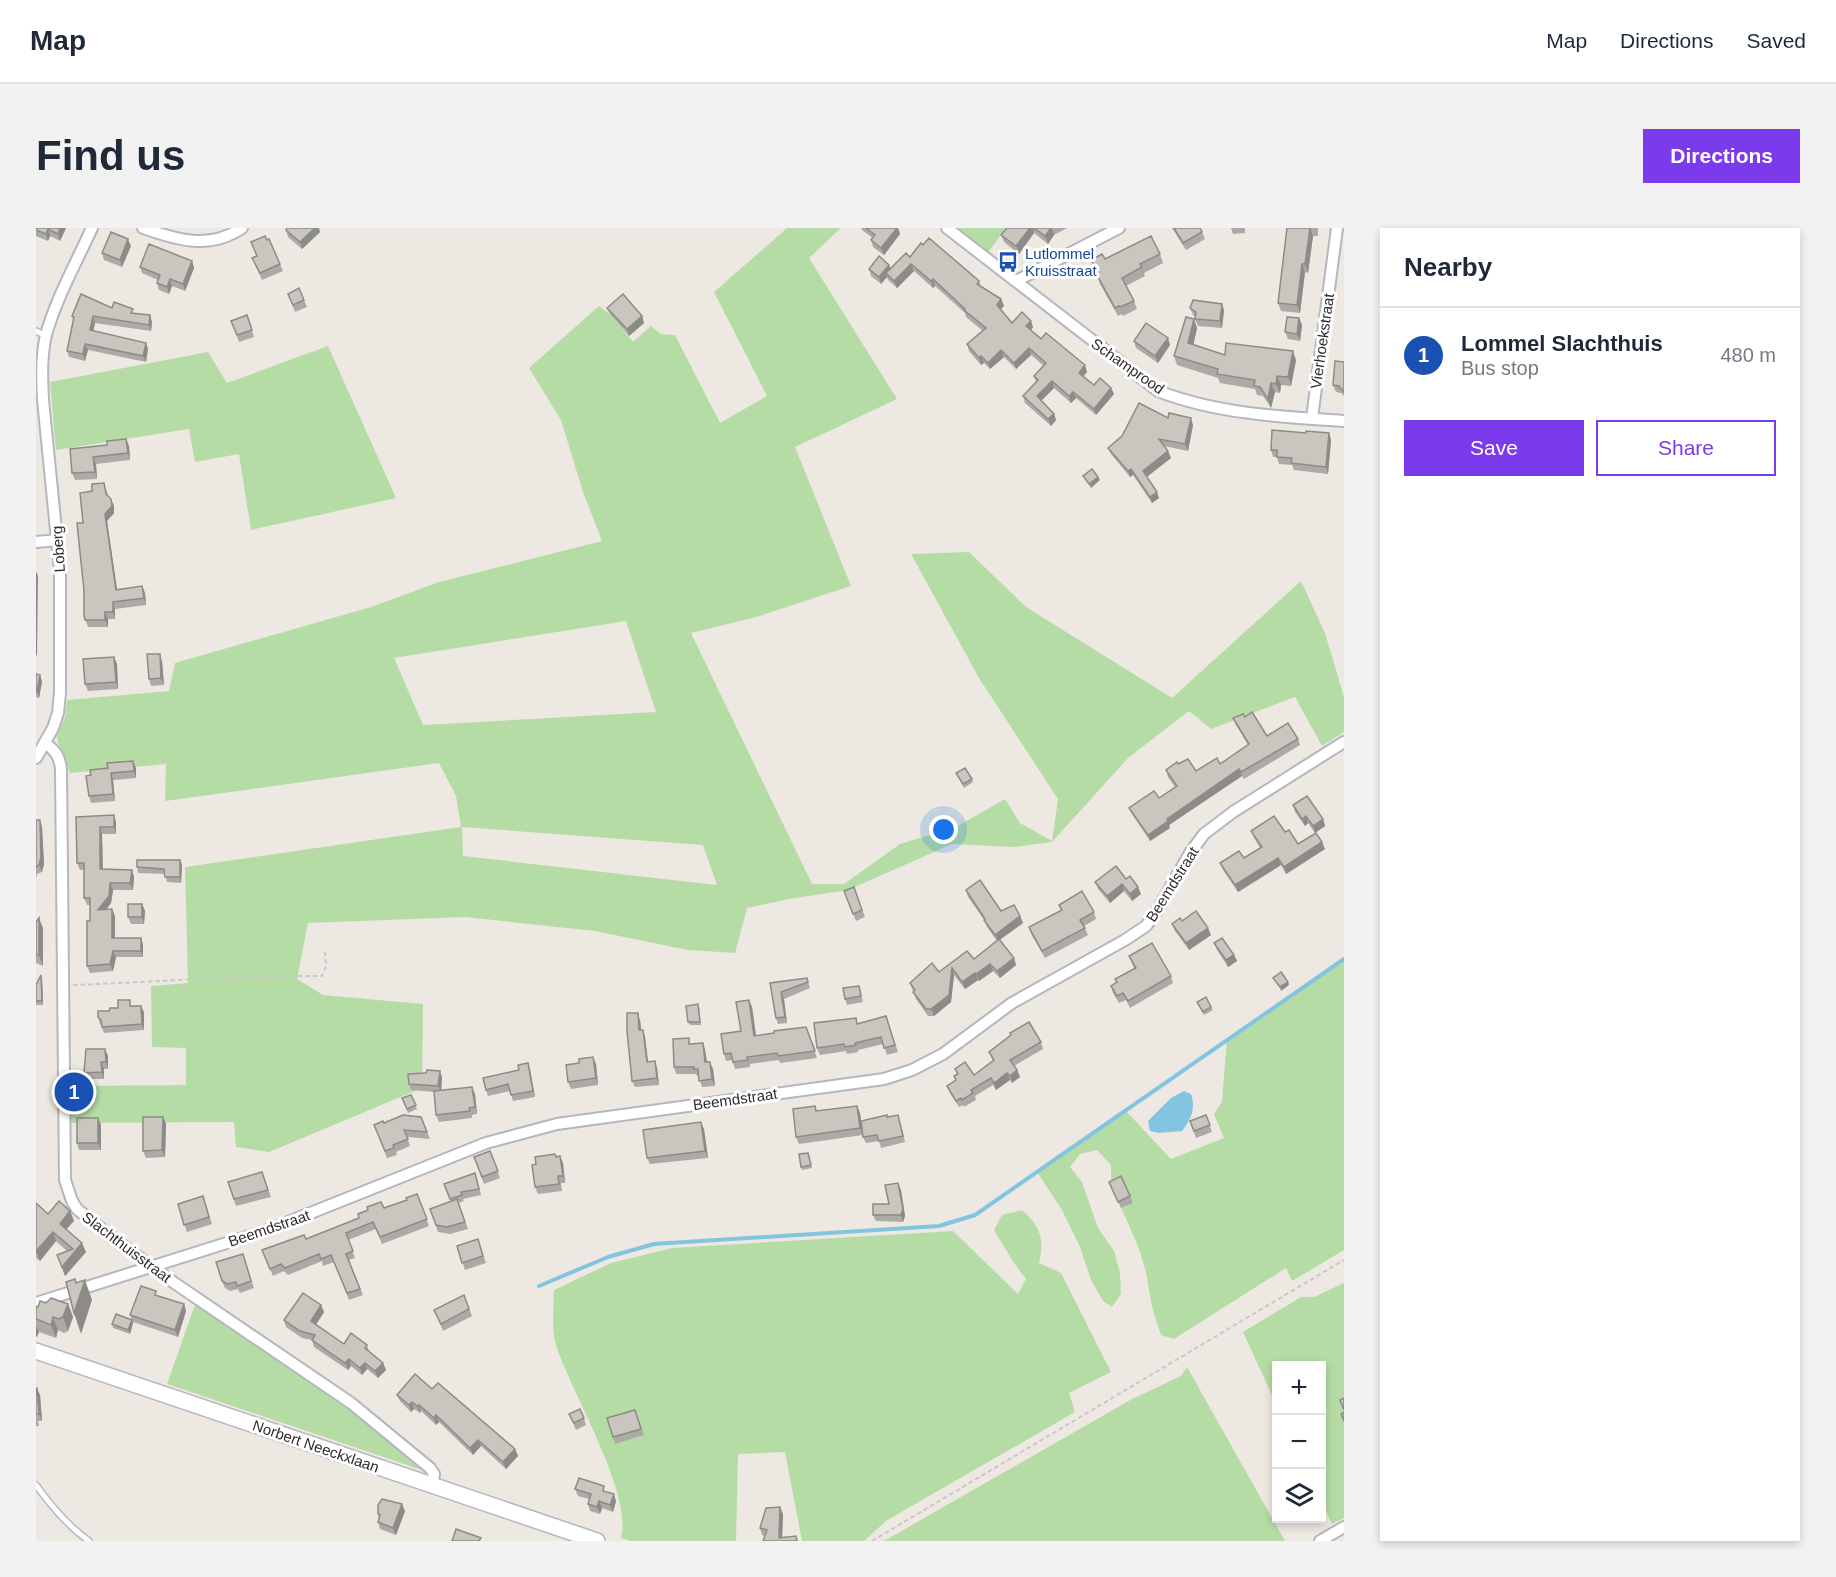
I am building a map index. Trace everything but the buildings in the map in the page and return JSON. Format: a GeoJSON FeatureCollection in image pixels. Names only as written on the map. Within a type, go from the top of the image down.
{"type":"FeatureCollection","features":[{"type":"Feature","properties":{"kind":"main road","name":"Norbert Neeckxlaan"},"geometry":{"type":"LineString","coordinates":[[36,1351],[597,1541]]}},
{"type":"Feature","properties":{"kind":"street","name":"Loberg"},"geometry":{"type":"LineString","coordinates":[[36,758],[58,713],[60,693],[61,598],[58,540],[43,400],[41,333],[92,228]]}},
{"type":"Feature","properties":{"kind":"street"},"geometry":{"type":"LineString","coordinates":[[143,228],[191,242],[215,240],[242,228]]}},
{"type":"Feature","properties":{"kind":"street","name":"Schamprood"},"geometry":{"type":"LineString","coordinates":[[948,228],[1158,391],[1182,400],[1215,407],[1344,421]]}},
{"type":"Feature","properties":{"kind":"street"},"geometry":{"type":"LineString","coordinates":[[1016,281],[1119,228]]}},
{"type":"Feature","properties":{"kind":"street","name":"Vierhoekstraat"},"geometry":{"type":"LineString","coordinates":[[1312,418],[1337,228]]}},
{"type":"Feature","properties":{"kind":"street"},"geometry":{"type":"LineString","coordinates":[[36,542],[58,540]]}},
{"type":"Feature","properties":{"kind":"street","name":"Beemdstraat"},"geometry":{"type":"LineString","coordinates":[[36,1303],[268,1230],[474,1148],[523,1133],[557,1124],[884,1079],[912,1070],[943,1054],[1012,1003],[1146,926],[1158,911],[1190,853],[1204,834],[1226,817],[1344,742]]}},
{"type":"Feature","properties":{"kind":"street","name":"Slachthuisstraat"},"geometry":{"type":"LineString","coordinates":[[45,743],[61,759],[65,1180],[68,1192],[77,1209],[152,1267],[368,1416],[430,1468],[434,1474],[432,1485]]}},
{"type":"Feature","properties":{"kind":"street"},"geometry":{"type":"LineString","coordinates":[[1320,1541],[1344,1527]]}},
{"type":"Feature","properties":{"kind":"lane"},"geometry":{"type":"LineString","coordinates":[[36,1485],[48,1503],[77,1533],[89,1541]]}},
{"type":"Feature","properties":{"kind":"path"},"geometry":{"type":"LineString","coordinates":[[64,986],[258,975],[321,976],[326,966],[325,952]]}},
{"type":"Feature","properties":{"kind":"path"},"geometry":{"type":"LineString","coordinates":[[872,1541],[1344,1260]]}},
{"type":"Feature","properties":{"kind":"green space"},"geometry":{"type":"Polygon","coordinates":[[[787,228],[841,228],[809,258],[897,399],[795,447],[851,586],[756,617],[691,633],[812,884],[844,884],[900,844],[956,827],[1005,799],[1020,823],[1052,841],[1058,799],[979,678],[911,554],[969,552],[1026,607],[1172,698],[1301,581],[1325,633],[1344,697],[1344,732],[1322,746],[1295,697],[1211,729],[1189,711],[1128,758],[1052,842],[1015,847],[952,844],[848,890],[747,908],[735,953],[688,950],[595,931],[465,917],[308,923],[297,979],[323,995],[423,1004],[422,1088],[269,1152],[236,1147],[234,1122],[70,1123],[69,1086],[186,1085],[186,1048],[152,1047],[151,986],[188,983],[185,867],[461,827],[456,796],[439,763],[165,801],[166,764],[70,773],[57,736],[65,717],[67,700],[169,691],[175,663],[371,607],[439,582],[602,541],[583,492],[561,420],[529,368],[599,306],[610,314],[633,342],[651,326],[661,334],[675,335],[720,423],[767,396],[714,292],[787,228]],[[626,621],[394,658],[423,725],[656,712],[626,621]],[[462,827],[463,856],[717,885],[703,845],[462,827]]]}},
{"type":"Feature","properties":{"kind":"green space"},"geometry":{"type":"Polygon","coordinates":[[[955,228],[1006,228],[987,254],[955,228]]]}},
{"type":"Feature","properties":{"kind":"green space"},"geometry":{"type":"Polygon","coordinates":[[[328,346],[396,498],[251,530],[239,454],[195,462],[189,429],[56,450],[50,382],[208,352],[227,383],[328,346]]]}},
{"type":"Feature","properties":{"kind":"green space"},"geometry":{"type":"Polygon","coordinates":[[[1344,959],[1344,1250],[1292,1281],[1286,1268],[1174,1339],[1161,1335],[1138,1246],[1111,1185],[1111,1165],[1097,1150],[1080,1154],[1070,1167],[1082,1182],[1098,1228],[1114,1251],[1120,1273],[1121,1294],[1112,1307],[1103,1301],[1091,1280],[1080,1247],[1062,1210],[1037,1172],[1126,1111],[1171,1159],[1224,1138],[1214,1114],[1222,1101],[1227,1040],[1344,959]]]}},
{"type":"Feature","properties":{"kind":"green space"},"geometry":{"type":"Polygon","coordinates":[[[1022,1210],[1040,1233],[1039,1263],[1061,1273],[1111,1372],[1069,1393],[1075,1412],[886,1521],[864,1541],[802,1541],[785,1452],[738,1454],[736,1541],[630,1541],[621,1538],[622,1518],[610,1469],[554,1339],[554,1290],[611,1263],[672,1248],[953,1231],[1018,1294],[1026,1279],[994,1230],[1002,1215],[1022,1210]]]}},
{"type":"Feature","properties":{"kind":"green space"},"geometry":{"type":"Polygon","coordinates":[[[1344,1283],[1344,1518],[1332,1524],[1326,1511],[1326,1361],[1272,1361],[1272,1395],[1243,1332],[1301,1297],[1314,1297],[1344,1283]]]}},
{"type":"Feature","properties":{"kind":"green space"},"geometry":{"type":"Polygon","coordinates":[[[196,1302],[314,1382],[416,1461],[422,1470],[167,1384],[196,1302]]]}},
{"type":"Feature","properties":{"kind":"green space"},"geometry":{"type":"Polygon","coordinates":[[[1187,1367],[1272,1518],[1272,1523],[1275,1523],[1285,1541],[884,1541],[1132,1399],[1181,1376],[1187,1367]]]}},
{"type":"Feature","properties":{"kind":"water"},"geometry":{"type":"Polygon","coordinates":[[[1184,1091],[1191,1094],[1193,1109],[1182,1131],[1159,1133],[1150,1131],[1148,1121],[1171,1098],[1184,1091]]]}},
{"type":"Feature","properties":{"kind":"waterway"},"geometry":{"type":"LineString","coordinates":[[539,1286],[608,1257],[654,1244],[939,1226],[975,1215],[1344,959]]}},
{"type":"Feature","properties":{"kind":"place","name":"Lutlommel Kruisstraat"},"geometry":{"type":"Point","coordinates":[1008,262]}},
{"type":"Feature","properties":{"kind":"place","name":"Lommel Slachthuis"},"geometry":{"type":"Point","coordinates":[74,1092]}}]}
